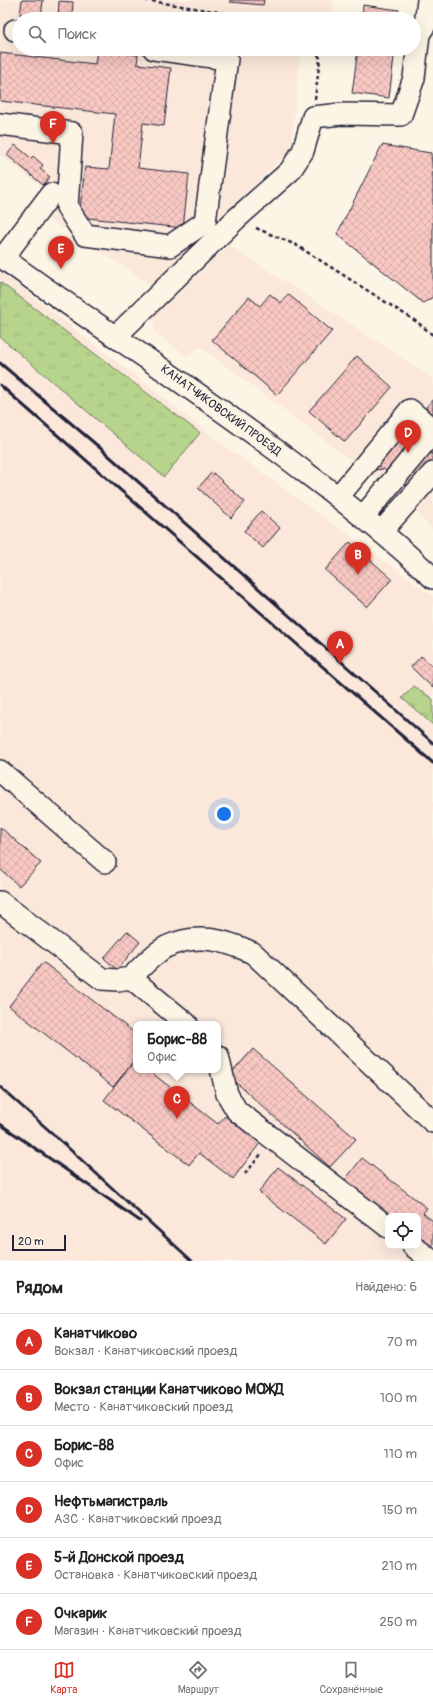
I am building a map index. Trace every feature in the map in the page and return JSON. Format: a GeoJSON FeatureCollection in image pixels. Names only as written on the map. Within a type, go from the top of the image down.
{"type":"FeatureCollection","features":[{"type":"Feature","properties":{"kind":"street"},"geometry":{"type":"LineString","coordinates":[[421,32],[429,25],[428,0]]}},
{"type":"Feature","properties":{"kind":"street"},"geometry":{"type":"LineString","coordinates":[[0,124],[72,133],[67,207],[85,235],[170,246],[205,222],[228,59],[206,56]]}},
{"type":"Feature","properties":{"kind":"street"},"geometry":{"type":"LineString","coordinates":[[116,336],[236,219],[290,171],[303,151],[313,117],[342,114],[401,115],[414,78],[416,56]]}},
{"type":"Feature","properties":{"kind":"street"},"geometry":{"type":"LineString","coordinates":[[1,257],[51,194]]}},
{"type":"Feature","properties":{"kind":"street","name":"КАНАТЧИКОВСКИЙ ПРОЕЗД"},"geometry":{"type":"LineString","coordinates":[[1,257],[242,423],[363,517],[407,553],[433,578]]}},
{"type":"Feature","properties":{"kind":"street"},"geometry":{"type":"LineString","coordinates":[[338,497],[410,410],[433,431],[363,517]]}},
{"type":"Feature","properties":{"kind":"street"},"geometry":{"type":"LineString","coordinates":[[381,532],[433,473]]}},
{"type":"Feature","properties":{"kind":"street"},"geometry":{"type":"LineString","coordinates":[[0,772],[105,862]]}},
{"type":"Feature","properties":{"kind":"street"},"geometry":{"type":"LineString","coordinates":[[0,902],[102,978],[118,980],[131,978],[147,962],[166,947],[190,940],[218,940],[231,943],[253,953],[433,1122]]}},
{"type":"Feature","properties":{"kind":"street"},"geometry":{"type":"LineString","coordinates":[[131,978],[183,1021]]}},
{"type":"Feature","properties":{"kind":"street"},"geometry":{"type":"LineString","coordinates":[[221,1069],[227,1094],[237,1111],[385,1225]]}},
{"type":"Feature","properties":{"kind":"street"},"geometry":{"type":"LineString","coordinates":[[417,1249],[432,1261]]}},
{"type":"Feature","properties":{"kind":"path"},"geometry":{"type":"LineString","coordinates":[[145,0],[219,12]]}},
{"type":"Feature","properties":{"kind":"path"},"geometry":{"type":"LineString","coordinates":[[313,117],[320,58],[319,56]]}},
{"type":"Feature","properties":{"kind":"path"},"geometry":{"type":"LineString","coordinates":[[236,219],[296,245],[417,322],[433,335]]}},
{"type":"Feature","properties":{"kind":"path"},"geometry":{"type":"LineString","coordinates":[[245,1174],[273,1138]]}},
{"type":"Feature","properties":{"kind":"shaded area"},"geometry":{"type":"Polygon","coordinates":[[[0,0],[334,0],[333,12],[12,12],[12,56],[300,56],[291,150],[152,285],[45,217],[55,197],[0,155],[0,0]]]}},
{"type":"Feature","properties":{"kind":"shaded area"},"geometry":{"type":"Polygon","coordinates":[[[229,245],[433,378],[433,530],[408,503],[200,347],[187,356],[154,332],[153,316],[229,245]]]}},
{"type":"Feature","properties":{"kind":"shaded area"},"geometry":{"type":"Polygon","coordinates":[[[0,271],[232,451],[433,596],[433,1261],[0,1261],[0,271]]]}},
{"type":"Feature","properties":{"kind":"green space"},"geometry":{"type":"Polygon","coordinates":[[[0,282],[200,433],[164,477],[0,337],[0,282]]]}},
{"type":"Feature","properties":{"kind":"green space"},"geometry":{"type":"Polygon","coordinates":[[[414,686],[433,699],[433,725],[402,698],[414,686]]]}},
{"type":"Feature","properties":{"kind":"building"},"geometry":{"type":"Polygon","coordinates":[[[22,0],[43,0],[42,12],[20,12],[22,0]]]}},
{"type":"Feature","properties":{"kind":"building"},"geometry":{"type":"Polygon","coordinates":[[[230,0],[264,0],[263,5],[230,2],[230,0]]]}},
{"type":"Feature","properties":{"kind":"building"},"geometry":{"type":"Polygon","coordinates":[[[59,1],[73,2],[72,12],[58,12],[59,1]]]}},
{"type":"Feature","properties":{"kind":"building"},"geometry":{"type":"Polygon","coordinates":[[[363,5],[399,10],[399,12],[362,12],[363,5]]]}},
{"type":"Feature","properties":{"kind":"building"},"geometry":{"type":"Polygon","coordinates":[[[0,53],[12,54],[12,56],[26,56],[95,64],[96,56],[138,56],[137,64],[171,68],[164,126],[143,123],[138,168],[189,174],[183,228],[79,217],[85,167],[109,169],[115,114],[0,101],[0,53]]]}},
{"type":"Feature","properties":{"kind":"building"},"geometry":{"type":"Polygon","coordinates":[[[357,56],[394,56],[389,98],[352,93],[357,56]]]}},
{"type":"Feature","properties":{"kind":"building"},"geometry":{"type":"Polygon","coordinates":[[[15,145],[31,158],[33,156],[43,165],[40,169],[50,177],[43,185],[7,155],[15,145]]]}},
{"type":"Feature","properties":{"kind":"building"},"geometry":{"type":"Polygon","coordinates":[[[382,145],[431,153],[433,178],[433,297],[423,303],[337,234],[382,145]]]}},
{"type":"Feature","properties":{"kind":"building"},"geometry":{"type":"Polygon","coordinates":[[[270,294],[281,303],[288,294],[332,331],[277,395],[212,340],[249,297],[260,306],[270,294]]]}},
{"type":"Feature","properties":{"kind":"building"},"geometry":{"type":"Polygon","coordinates":[[[357,356],[392,387],[345,442],[309,411],[357,356]]]}},
{"type":"Feature","properties":{"kind":"building"},"geometry":{"type":"Polygon","coordinates":[[[433,399],[433,414],[426,407],[433,399]]]}},
{"type":"Feature","properties":{"kind":"building"},"geometry":{"type":"Polygon","coordinates":[[[407,435],[412,436],[414,442],[387,472],[384,469],[373,470],[392,437],[399,443],[407,435]]]}},
{"type":"Feature","properties":{"kind":"building"},"geometry":{"type":"Polygon","coordinates":[[[425,452],[433,454],[433,468],[415,488],[406,486],[403,476],[425,452]]]}},
{"type":"Feature","properties":{"kind":"building"},"geometry":{"type":"Polygon","coordinates":[[[212,472],[245,502],[231,518],[198,488],[212,472]]]}},
{"type":"Feature","properties":{"kind":"building"},"geometry":{"type":"Polygon","coordinates":[[[261,511],[280,528],[263,548],[244,531],[261,511]]]}},
{"type":"Feature","properties":{"kind":"building"},"geometry":{"type":"Polygon","coordinates":[[[350,542],[392,579],[367,607],[325,570],[350,542]]]}},
{"type":"Feature","properties":{"kind":"building"},"geometry":{"type":"Polygon","coordinates":[[[421,656],[433,667],[433,688],[411,667],[421,656]]]}},
{"type":"Feature","properties":{"kind":"building"},"geometry":{"type":"Polygon","coordinates":[[[0,827],[41,863],[19,886],[0,869],[0,827]]]}},
{"type":"Feature","properties":{"kind":"building"},"geometry":{"type":"Polygon","coordinates":[[[127,931],[140,942],[117,970],[104,958],[127,931]]]}},
{"type":"Feature","properties":{"kind":"building"},"geometry":{"type":"Polygon","coordinates":[[[43,962],[133,1032],[133,1062],[113,1087],[9,1006],[43,962]]]}},
{"type":"Feature","properties":{"kind":"building"},"geometry":{"type":"Polygon","coordinates":[[[253,1049],[356,1139],[330,1167],[229,1076],[253,1049]]]}},
{"type":"Feature","properties":{"kind":"building"},"geometry":{"type":"Polygon","coordinates":[[[133,1063],[133,1073],[152,1073],[218,1124],[225,1116],[260,1143],[233,1179],[199,1153],[189,1165],[104,1100],[133,1063]]]}},
{"type":"Feature","properties":{"kind":"building"},"geometry":{"type":"Polygon","coordinates":[[[362,1158],[427,1208],[423,1213],[433,1221],[433,1256],[421,1247],[421,1213],[385,1214],[341,1185],[362,1158]]]}},
{"type":"Feature","properties":{"kind":"building"},"geometry":{"type":"Polygon","coordinates":[[[278,1167],[346,1219],[326,1244],[259,1192],[278,1167]]]}},
{"type":"Feature","properties":{"kind":"railway"},"geometry":{"type":"LineString","coordinates":[[0,363],[99,447],[433,743]]}},
{"type":"Feature","properties":{"kind":"railway"},"geometry":{"type":"LineString","coordinates":[[0,385],[433,763]]}},
{"type":"Feature","properties":{"kind":"railway"},"geometry":{"type":"LineString","coordinates":[[0,1087],[192,1261]]}},
{"type":"Feature","properties":{"kind":"railway"},"geometry":{"type":"LineString","coordinates":[[0,1124],[140,1221]]}},
{"type":"Feature","properties":{"kind":"place","name":"Очкарик"},"geometry":{"type":"Point","coordinates":[53,144]}},
{"type":"Feature","properties":{"kind":"place","name":"5-й Донской проезд"},"geometry":{"type":"Point","coordinates":[61,269]}},
{"type":"Feature","properties":{"kind":"place","name":"Нефтьмагистраль"},"geometry":{"type":"Point","coordinates":[408,453]}},
{"type":"Feature","properties":{"kind":"place","name":"Вокзал станции Канатчиково МОЖД"},"geometry":{"type":"Point","coordinates":[358,575]}},
{"type":"Feature","properties":{"kind":"place","name":"Канатчиково"},"geometry":{"type":"Point","coordinates":[340,664]}},
{"type":"Feature","properties":{"kind":"place","name":"Борис-88"},"geometry":{"type":"Point","coordinates":[177,1119]}}]}
